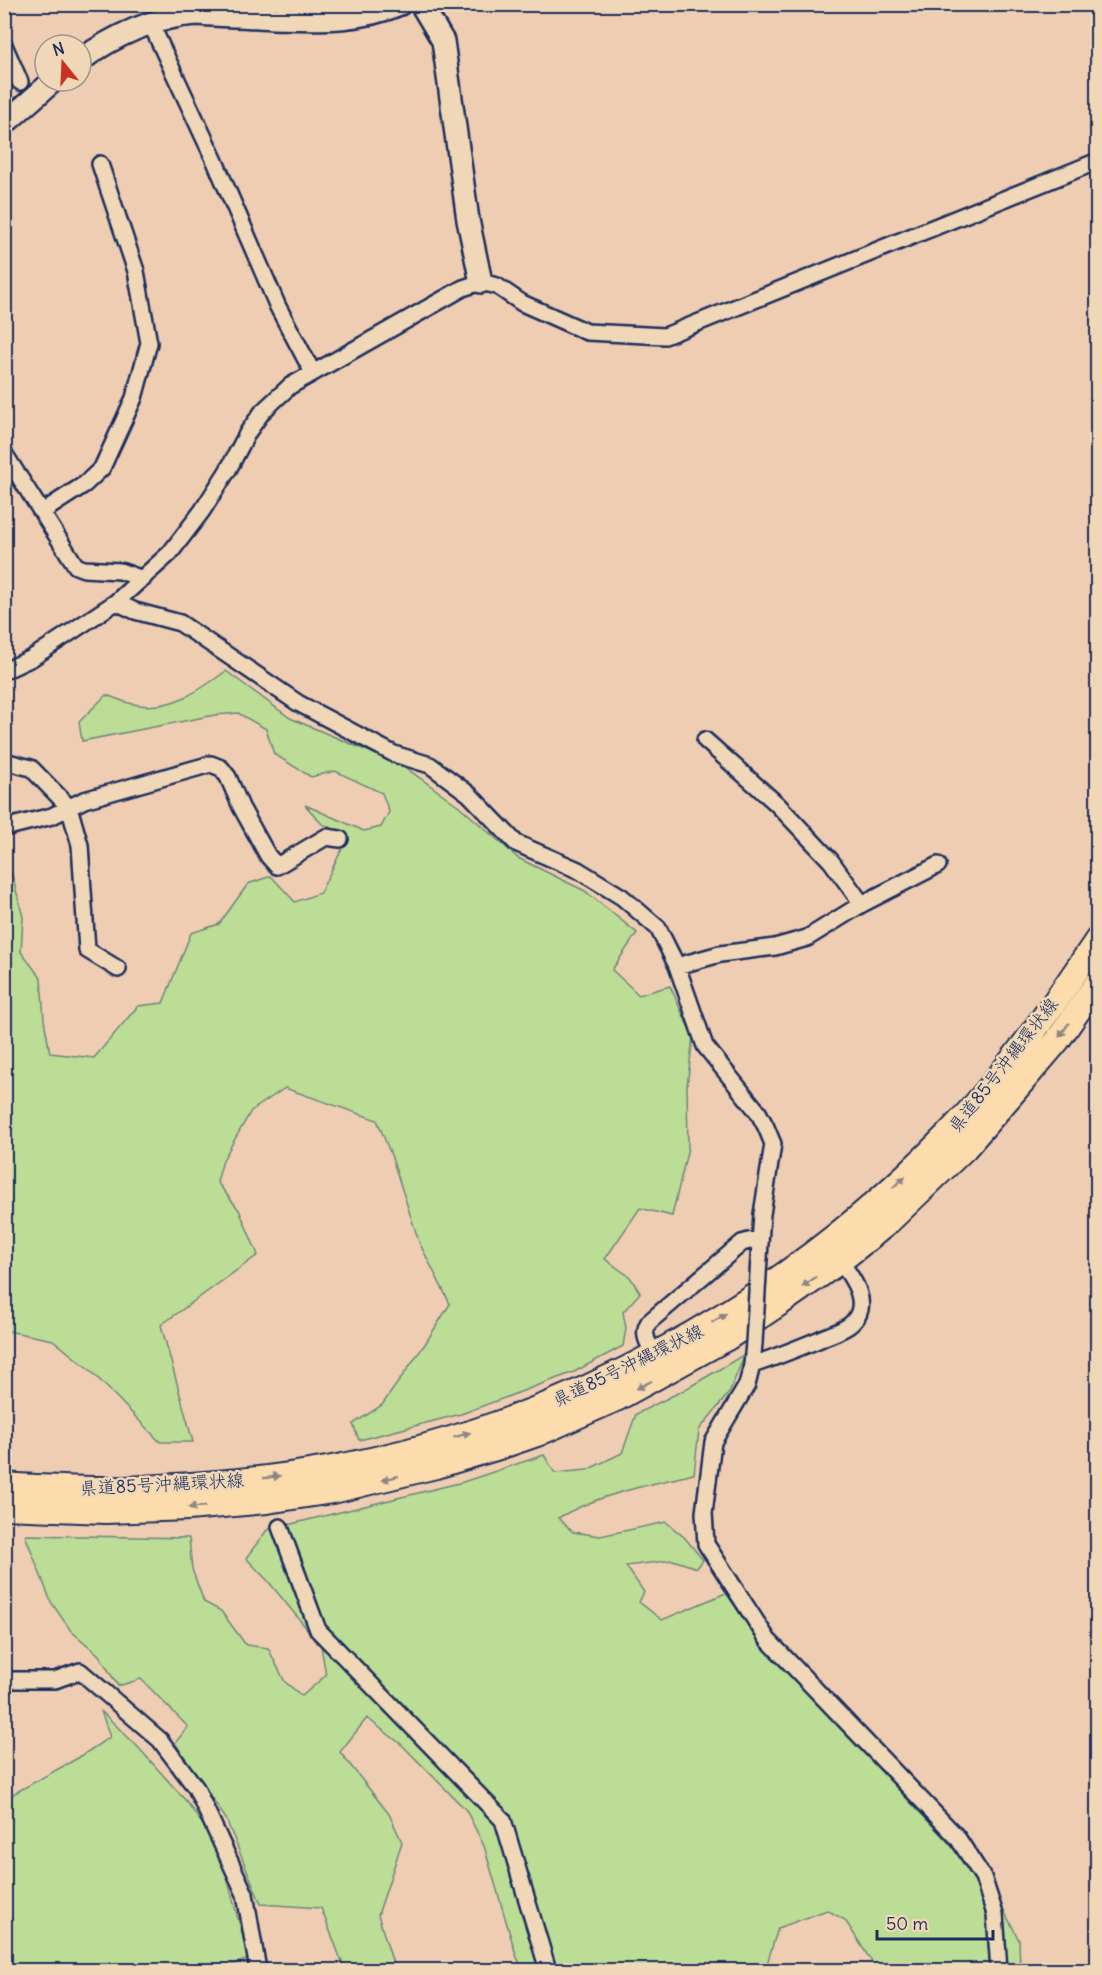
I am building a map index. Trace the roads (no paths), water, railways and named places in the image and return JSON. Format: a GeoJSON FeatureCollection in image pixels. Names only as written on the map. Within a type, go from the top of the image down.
{"type":"FeatureCollection","features":[{"type":"Feature","properties":{"kind":"main road"},"geometry":{"type":"LineString","coordinates":[[93,53],[117,39],[174,16],[323,12],[364,16],[383,12],[400,4]]}},
{"type":"Feature","properties":{"kind":"main road"},"geometry":{"type":"LineString","coordinates":[[422,4],[443,41],[468,220],[482,282]]}},
{"type":"Feature","properties":{"kind":"main road"},"geometry":{"type":"LineString","coordinates":[[5,123],[39,93]]}},
{"type":"Feature","properties":{"kind":"main road","name":"県道85号沖縄環状線"},"geometry":{"type":"LineString","coordinates":[[4,1485],[104,1490],[259,1479],[328,1469],[494,1425],[613,1377],[716,1321],[776,1281],[855,1221],[914,1169],[994,1081],[1035,1029],[1096,941]]}},
{"type":"Feature","properties":{"kind":"main road","name":"県道85号沖縄環状線"},"geometry":{"type":"LineString","coordinates":[[4,1507],[106,1511],[188,1508],[267,1501],[333,1491],[467,1458],[578,1417],[667,1373],[727,1338],[786,1299],[886,1224],[964,1148],[1057,1041],[1098,982]]}},
{"type":"Feature","properties":{"kind":"street"},"geometry":{"type":"LineString","coordinates":[[151,24],[214,159],[278,307],[313,373]]}},
{"type":"Feature","properties":{"kind":"street"},"geometry":{"type":"LineString","coordinates":[[4,45],[20,82]]}},
{"type":"Feature","properties":{"kind":"street"},"geometry":{"type":"LineString","coordinates":[[4,671],[32,658],[116,602],[170,553],[202,511],[228,470],[248,432],[263,411],[290,386],[463,288],[482,282],[497,286],[522,303],[587,332],[665,336],[1098,161]]}},
{"type":"Feature","properties":{"kind":"street"},"geometry":{"type":"LineString","coordinates":[[42,512],[85,484],[102,468],[135,398],[149,343],[136,271],[100,164]]}},
{"type":"Feature","properties":{"kind":"street"},"geometry":{"type":"LineString","coordinates":[[4,453],[76,566],[84,569],[120,571],[143,579]]}},
{"type":"Feature","properties":{"kind":"street"},"geometry":{"type":"LineString","coordinates":[[116,602],[135,611],[180,623],[298,703],[394,754],[430,765],[470,794],[516,843],[578,870],[622,897],[658,928],[677,966],[705,1046],[758,1112],[772,1144],[760,1238],[752,1365],[747,1385],[713,1442],[704,1513],[706,1544],[768,1640],[957,1837],[983,1877],[995,1914],[999,1971]]}},
{"type":"Feature","properties":{"kind":"street"},"geometry":{"type":"LineString","coordinates":[[705,740],[777,804],[831,861],[861,904]]}},
{"type":"Feature","properties":{"kind":"street"},"geometry":{"type":"LineString","coordinates":[[4,761],[31,768],[69,807],[80,845],[87,950],[118,969]]}},
{"type":"Feature","properties":{"kind":"street"},"geometry":{"type":"LineString","coordinates":[[4,828],[52,816],[84,800],[211,764],[221,768],[228,777],[241,807],[268,856],[277,866],[326,837],[340,839]]}},
{"type":"Feature","properties":{"kind":"street"},"geometry":{"type":"LineString","coordinates":[[677,966],[720,954],[775,947],[807,938],[861,904],[938,865]]}},
{"type":"Feature","properties":{"kind":"street"},"geometry":{"type":"LineString","coordinates":[[654,1355],[644,1329],[648,1322],[742,1243],[760,1238]]}},
{"type":"Feature","properties":{"kind":"street"},"geometry":{"type":"LineString","coordinates":[[752,1365],[782,1355],[852,1323],[859,1312],[860,1301],[848,1254]]}},
{"type":"Feature","properties":{"kind":"street"},"geometry":{"type":"LineString","coordinates":[[280,1527],[318,1630],[503,1820],[548,1971]]}},
{"type":"Feature","properties":{"kind":"street"},"geometry":{"type":"LineString","coordinates":[[4,1680],[55,1680],[80,1671],[160,1740],[196,1788],[245,1894],[258,1971]]}}]}
